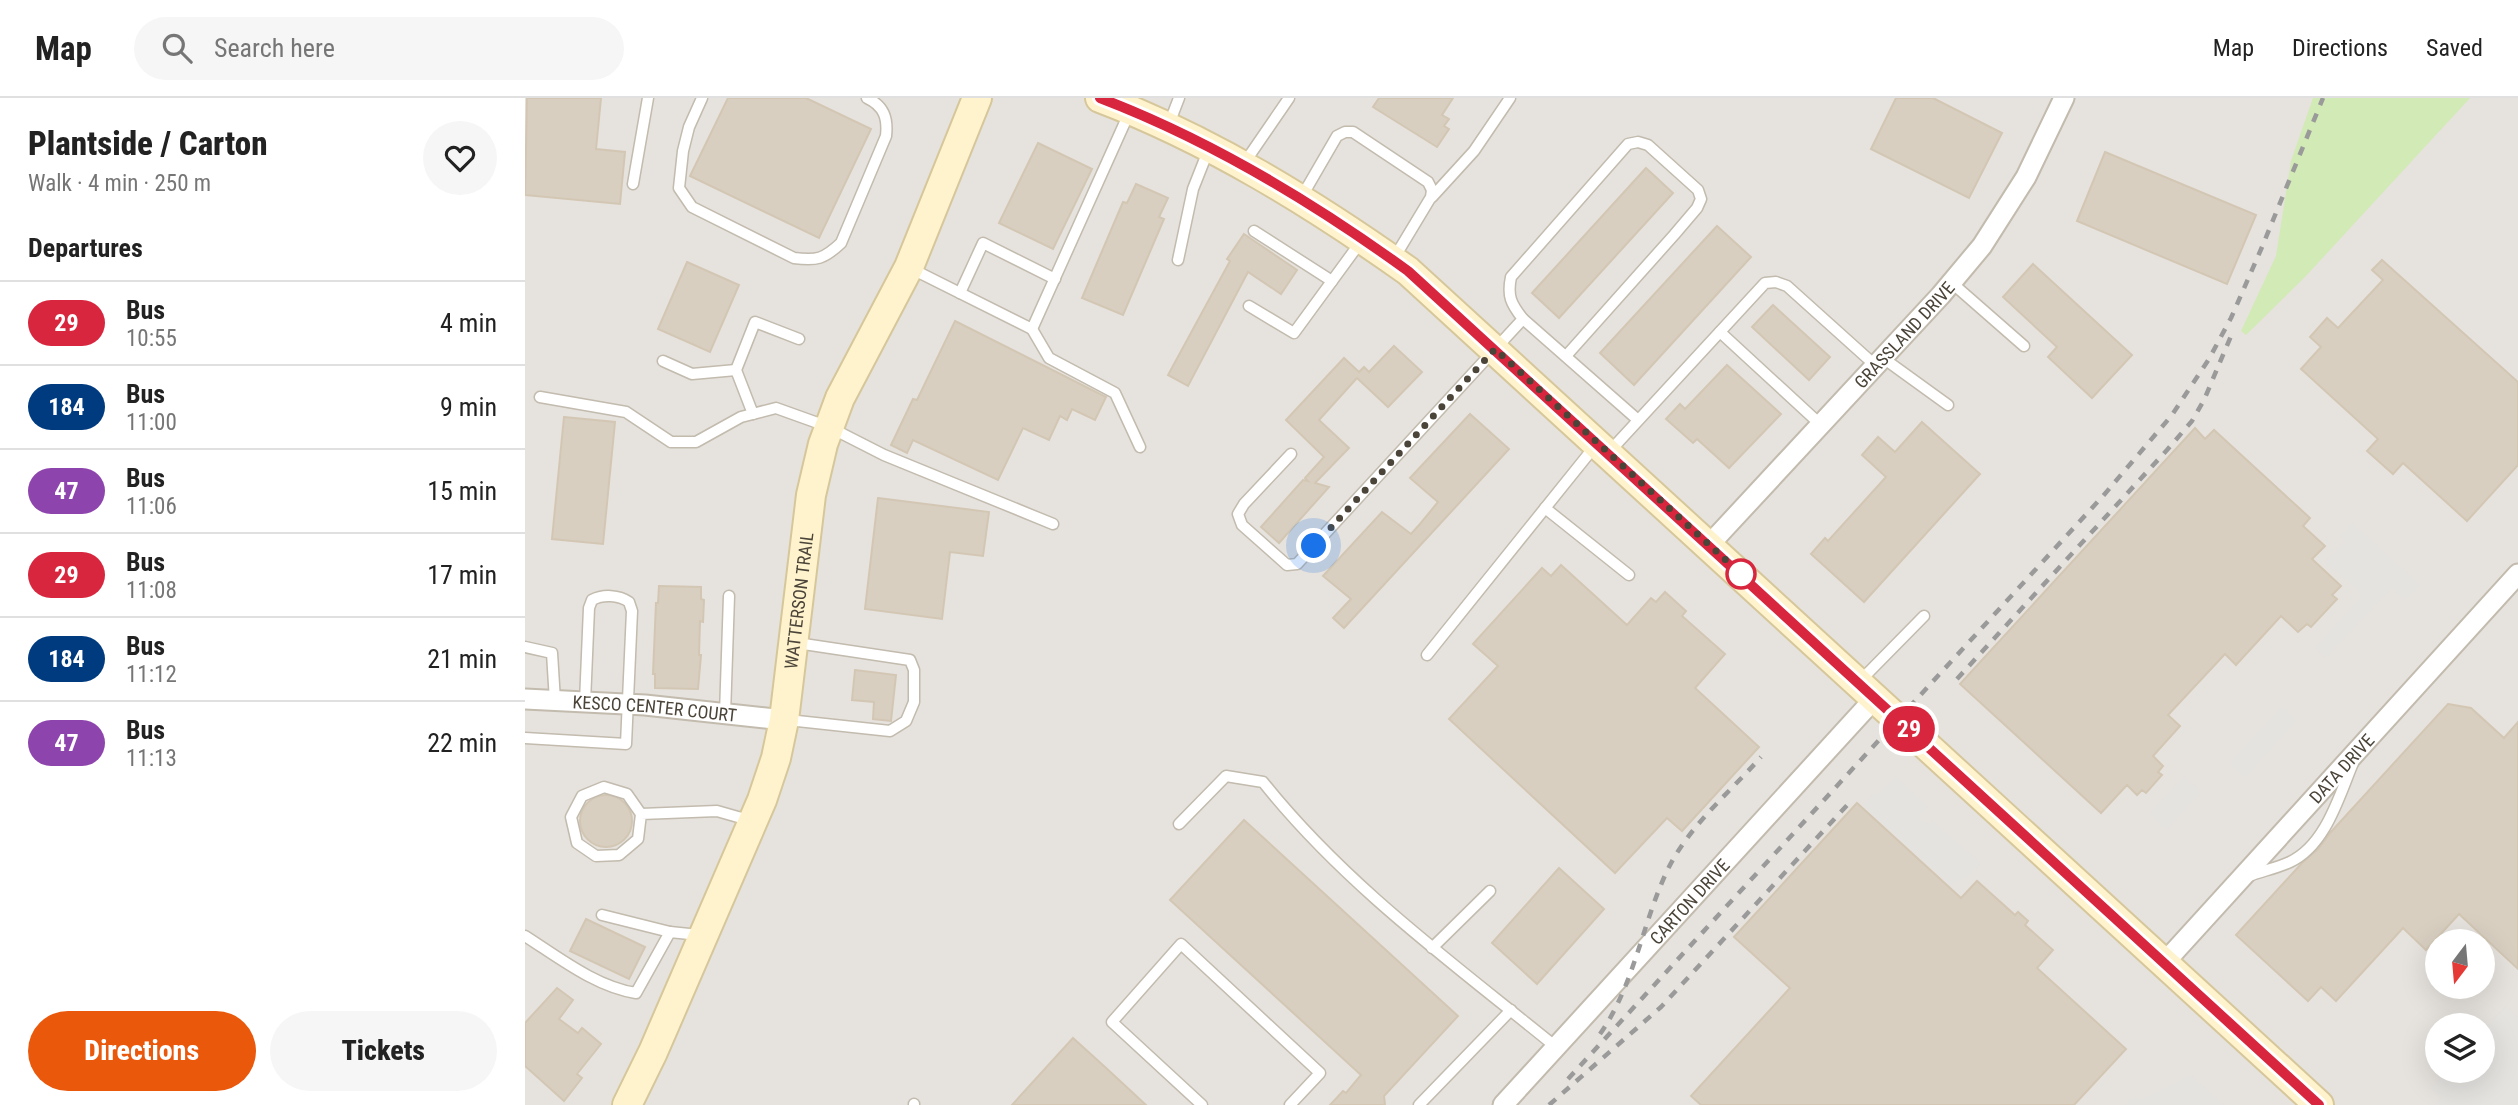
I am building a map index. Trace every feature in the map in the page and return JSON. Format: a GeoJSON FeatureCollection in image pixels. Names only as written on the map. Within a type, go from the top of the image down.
{"type":"FeatureCollection","features":[{"type":"Feature","properties":{"kind":"street","name":"WATTERSON TRAIL"},"geometry":{"type":"LineString","coordinates":[[627,1105],[653,1052],[753,821],[776,758],[784,720],[811,495],[823,444],[840,398],[909,267],[977,98]]}},
{"type":"Feature","properties":{"kind":"street"},"geometry":{"type":"LineString","coordinates":[[1100,98],[1168,127],[1243,165],[1393,260],[1495,349],[2319,1105]]}},
{"type":"Feature","properties":{"kind":"street","name":"GRASSLAND DRIVE"},"geometry":{"type":"LineString","coordinates":[[1709,545],[1952,283],[1982,246],[2026,177],[2064,98]]}},
{"type":"Feature","properties":{"kind":"street","name":"DATA DRIVE"},"geometry":{"type":"LineString","coordinates":[[2165,962],[2518,574]]}},
{"type":"Feature","properties":{"kind":"street","name":"CARTON DRIVE"},"geometry":{"type":"LineString","coordinates":[[1503,1105],[1867,690]]}},
{"type":"Feature","properties":{"kind":"street","name":"KESCO CENTER COURT"},"geometry":{"type":"LineString","coordinates":[[525,699],[629,704],[784,720]]}},
{"type":"Feature","properties":{"kind":"lane"},"geometry":{"type":"LineString","coordinates":[[633,184],[648,98]]}},
{"type":"Feature","properties":{"kind":"lane"},"geometry":{"type":"LineString","coordinates":[[702,98],[686,139],[679,188],[692,208],[794,258],[810,260],[827,256],[841,243],[886,136],[888,124],[885,114],[879,104],[867,98]]}},
{"type":"Feature","properties":{"kind":"lane"},"geometry":{"type":"LineString","coordinates":[[1168,127],[1179,98]]}},
{"type":"Feature","properties":{"kind":"lane"},"geometry":{"type":"LineString","coordinates":[[1243,165],[1289,98]]}},
{"type":"Feature","properties":{"kind":"lane"},"geometry":{"type":"LineString","coordinates":[[1393,260],[1431,197],[1474,151],[1510,98]]}},
{"type":"Feature","properties":{"kind":"lane"},"geometry":{"type":"LineString","coordinates":[[1032,329],[1131,110]]}},
{"type":"Feature","properties":{"kind":"lane"},"geometry":{"type":"LineString","coordinates":[[1300,200],[1337,136],[1345,132],[1353,132],[1428,182],[1432,190],[1431,197]]}},
{"type":"Feature","properties":{"kind":"lane"},"geometry":{"type":"LineString","coordinates":[[1566,356],[1674,235],[1697,208],[1701,199],[1698,190],[1648,145],[1638,142],[1628,144],[1510,277],[1507,292],[1511,305],[1523,319],[1638,420]]}},
{"type":"Feature","properties":{"kind":"lane"},"geometry":{"type":"LineString","coordinates":[[1178,260],[1193,189],[1210,147]]}},
{"type":"Feature","properties":{"kind":"lane"},"geometry":{"type":"LineString","coordinates":[[1254,231],[1332,281]]}},
{"type":"Feature","properties":{"kind":"lane"},"geometry":{"type":"LineString","coordinates":[[1249,306],[1294,333],[1363,239]]}},
{"type":"Feature","properties":{"kind":"lane"},"geometry":{"type":"LineString","coordinates":[[960,293],[983,243],[1055,279]]}},
{"type":"Feature","properties":{"kind":"lane"},"geometry":{"type":"LineString","coordinates":[[909,267],[1032,329],[1049,358],[1115,393],[1140,447]]}},
{"type":"Feature","properties":{"kind":"lane"},"geometry":{"type":"LineString","coordinates":[[1427,655],[1545,508],[1602,448],[1638,420],[1765,283],[1776,282],[1787,286],[1879,362],[1948,405]]}},
{"type":"Feature","properties":{"kind":"lane"},"geometry":{"type":"LineString","coordinates":[[1952,283],[2024,346]]}},
{"type":"Feature","properties":{"kind":"lane"},"geometry":{"type":"LineString","coordinates":[[1291,454],[1238,514],[1242,524],[1287,565],[1297,564],[1523,319]]}},
{"type":"Feature","properties":{"kind":"lane"},"geometry":{"type":"LineString","coordinates":[[753,414],[736,370],[755,322],[799,339]]}},
{"type":"Feature","properties":{"kind":"lane"},"geometry":{"type":"LineString","coordinates":[[1720,332],[1821,425]]}},
{"type":"Feature","properties":{"kind":"lane"},"geometry":{"type":"LineString","coordinates":[[663,361],[692,374],[736,370]]}},
{"type":"Feature","properties":{"kind":"lane"},"geometry":{"type":"LineString","coordinates":[[540,397],[626,412],[671,442],[696,443],[741,417],[776,408],[829,427],[884,455],[1053,524]]}},
{"type":"Feature","properties":{"kind":"lane"},"geometry":{"type":"LineString","coordinates":[[1545,508],[1629,575]]}},
{"type":"Feature","properties":{"kind":"lane"},"geometry":{"type":"LineString","coordinates":[[525,738],[626,744],[632,611],[629,602],[621,597],[599,596],[592,600],[589,608],[585,702]]}},
{"type":"Feature","properties":{"kind":"lane"},"geometry":{"type":"LineString","coordinates":[[725,714],[729,596]]}},
{"type":"Feature","properties":{"kind":"lane"},"geometry":{"type":"LineString","coordinates":[[1867,690],[1924,616]]}},
{"type":"Feature","properties":{"kind":"lane"},"geometry":{"type":"LineString","coordinates":[[784,720],[890,731],[906,721],[914,702],[914,670],[910,660],[793,642]]}},
{"type":"Feature","properties":{"kind":"lane"},"geometry":{"type":"LineString","coordinates":[[525,647],[552,653],[555,701]]}},
{"type":"Feature","properties":{"kind":"lane"},"geometry":{"type":"LineString","coordinates":[[2242,878],[2291,862],[2309,847],[2325,827],[2359,750]]}},
{"type":"Feature","properties":{"kind":"lane"},"geometry":{"type":"LineString","coordinates":[[1179,824],[1226,776],[1263,782],[1294,821],[1407,928],[1556,1047]]}},
{"type":"Feature","properties":{"kind":"lane"},"geometry":{"type":"LineString","coordinates":[[604,787],[627,794],[641,814],[638,839],[619,855],[596,856],[577,843],[571,817],[582,796],[604,787]]}},
{"type":"Feature","properties":{"kind":"lane"},"geometry":{"type":"LineString","coordinates":[[641,814],[716,811],[753,821]]}},
{"type":"Feature","properties":{"kind":"lane"},"geometry":{"type":"LineString","coordinates":[[1432,948],[1490,891]]}},
{"type":"Feature","properties":{"kind":"lane"},"geometry":{"type":"LineString","coordinates":[[602,915],[670,932],[703,936]]}},
{"type":"Feature","properties":{"kind":"lane"},"geometry":{"type":"LineString","coordinates":[[525,936],[621,991],[636,993],[670,932]]}},
{"type":"Feature","properties":{"kind":"lane"},"geometry":{"type":"LineString","coordinates":[[1202,1105],[1112,1022],[1181,944],[1320,1073],[1290,1105]]}},
{"type":"Feature","properties":{"kind":"lane"},"geometry":{"type":"LineString","coordinates":[[1419,1105],[1511,1010]]}},
{"type":"Feature","properties":{"kind":"shaded area"},"geometry":{"type":"Polygon","coordinates":[[[525,98],[2518,98],[2518,1105],[525,1105],[525,98]]]}},
{"type":"Feature","properties":{"kind":"shaded area"},"geometry":{"type":"Polygon","coordinates":[[[2352,522],[2421,585],[2405,601],[2391,589],[2326,658],[2315,648],[2362,595],[2325,562],[2344,541],[2340,536],[2352,522]]]}},
{"type":"Feature","properties":{"kind":"shaded area"},"geometry":{"type":"Polygon","coordinates":[[[2282,706],[2297,721],[2245,778],[2229,763],[2282,706]]]}},
{"type":"Feature","properties":{"kind":"shaded area"},"geometry":{"type":"Polygon","coordinates":[[[1895,776],[1928,806],[1919,817],[1927,824],[1932,820],[1981,863],[1968,877],[1950,885],[1862,806],[1895,776]]]}},
{"type":"Feature","properties":{"kind":"shaded area"},"geometry":{"type":"Polygon","coordinates":[[[2184,776],[2202,792],[2166,831],[2149,814],[2184,776]]]}},
{"type":"Feature","properties":{"kind":"shaded area"},"geometry":{"type":"Polygon","coordinates":[[[2506,1006],[2518,1017],[2518,1105],[2434,1105],[2442,1098],[2431,1088],[2435,1083],[2495,1083],[2495,1018],[2506,1006]]]}},
{"type":"Feature","properties":{"kind":"shaded area"},"geometry":{"type":"Polygon","coordinates":[[[2191,1075],[2224,1105],[2125,1105],[2134,1096],[2140,1100],[2191,1075]]]}},
{"type":"Feature","properties":{"kind":"green space"},"geometry":{"type":"Polygon","coordinates":[[[2313,98],[2470,98],[2305,277],[2246,335],[2241,331],[2276,256],[2291,161],[2313,98]]]}},
{"type":"Feature","properties":{"kind":"building"},"geometry":{"type":"Polygon","coordinates":[[[527,98],[601,98],[596,149],[625,152],[620,204],[525,195],[527,98]]]}},
{"type":"Feature","properties":{"kind":"building"},"geometry":{"type":"Polygon","coordinates":[[[728,98],[806,98],[871,129],[819,238],[690,176],[728,98]]]}},
{"type":"Feature","properties":{"kind":"building"},"geometry":{"type":"Polygon","coordinates":[[[1379,98],[1453,98],[1442,115],[1449,119],[1444,126],[1449,129],[1437,147],[1373,107],[1379,98]]]}},
{"type":"Feature","properties":{"kind":"building"},"geometry":{"type":"Polygon","coordinates":[[[1896,98],[1933,98],[2002,133],[1969,198],[1871,149],[1896,98]]]}},
{"type":"Feature","properties":{"kind":"building"},"geometry":{"type":"Polygon","coordinates":[[[1038,143],[1092,169],[1053,249],[999,223],[1038,143]]]}},
{"type":"Feature","properties":{"kind":"building"},"geometry":{"type":"Polygon","coordinates":[[[2105,152],[2256,215],[2227,284],[2077,221],[2105,152]]]}},
{"type":"Feature","properties":{"kind":"building"},"geometry":{"type":"Polygon","coordinates":[[[1646,168],[1673,193],[1559,318],[1532,293],[1646,168]]]}},
{"type":"Feature","properties":{"kind":"building"},"geometry":{"type":"Polygon","coordinates":[[[1136,184],[1168,198],[1159,217],[1164,219],[1123,315],[1082,298],[1123,202],[1127,203],[1136,184]]]}},
{"type":"Feature","properties":{"kind":"building"},"geometry":{"type":"Polygon","coordinates":[[[1717,226],[1751,257],[1634,385],[1600,353],[1717,226]]]}},
{"type":"Feature","properties":{"kind":"building"},"geometry":{"type":"Polygon","coordinates":[[[1244,234],[1297,270],[1281,294],[1248,272],[1188,386],[1168,375],[1230,261],[1227,259],[1244,234]]]}},
{"type":"Feature","properties":{"kind":"building"},"geometry":{"type":"Polygon","coordinates":[[[2382,260],[2518,382],[2518,465],[2467,521],[2403,463],[2393,474],[2367,451],[2378,439],[2301,369],[2321,347],[2310,337],[2327,318],[2338,328],[2383,280],[2372,270],[2382,260]]]}},
{"type":"Feature","properties":{"kind":"building"},"geometry":{"type":"Polygon","coordinates":[[[687,262],[739,285],[710,352],[658,329],[687,262]]]}},
{"type":"Feature","properties":{"kind":"building"},"geometry":{"type":"Polygon","coordinates":[[[2033,264],[2132,355],[2092,398],[2048,357],[2057,347],[2003,297],[2033,264]]]}},
{"type":"Feature","properties":{"kind":"building"},"geometry":{"type":"Polygon","coordinates":[[[1773,305],[1830,357],[1809,380],[1752,327],[1773,305]]]}},
{"type":"Feature","properties":{"kind":"building"},"geometry":{"type":"Polygon","coordinates":[[[955,321],[1106,397],[1095,420],[1072,409],[1067,420],[1060,416],[1049,440],[1023,428],[998,480],[913,440],[907,453],[891,445],[913,399],[917,400],[955,321]]]}},
{"type":"Feature","properties":{"kind":"building"},"geometry":{"type":"Polygon","coordinates":[[[1394,346],[1422,372],[1388,407],[1357,378],[1319,420],[1349,448],[1315,483],[1329,487],[1279,543],[1261,527],[1303,480],[1308,481],[1305,478],[1324,457],[1286,420],[1344,358],[1359,372],[1364,367],[1369,372],[1394,346]]]}},
{"type":"Feature","properties":{"kind":"building"},"geometry":{"type":"Polygon","coordinates":[[[1727,365],[1781,414],[1729,468],[1697,439],[1693,443],[1666,419],[1680,404],[1685,409],[1727,365]]]}},
{"type":"Feature","properties":{"kind":"building"},"geometry":{"type":"Polygon","coordinates":[[[1470,414],[1509,449],[1344,628],[1333,618],[1351,599],[1323,576],[1382,512],[1411,534],[1438,502],[1410,478],[1470,414]]]}},
{"type":"Feature","properties":{"kind":"building"},"geometry":{"type":"Polygon","coordinates":[[[564,417],[615,422],[603,544],[552,539],[564,417]]]}},
{"type":"Feature","properties":{"kind":"building"},"geometry":{"type":"Polygon","coordinates":[[[1922,422],[1980,474],[1864,602],[1811,554],[1825,538],[1828,541],[1886,477],[1862,455],[1878,437],[1895,452],[1922,422]]]}},
{"type":"Feature","properties":{"kind":"building"},"geometry":{"type":"Polygon","coordinates":[[[2195,428],[2205,439],[2214,430],[2310,518],[2303,526],[2325,546],[2312,559],[2341,586],[2332,595],[2337,599],[2311,627],[2307,624],[2298,632],[2281,616],[2236,665],[2225,654],[2168,715],[2180,726],[2153,756],[2163,766],[2158,772],[2162,775],[2146,793],[2142,790],[2137,795],[2127,785],[2101,813],[1960,684],[2195,428]]]}},
{"type":"Feature","properties":{"kind":"building"},"geometry":{"type":"Polygon","coordinates":[[[878,498],[989,512],[983,556],[950,552],[942,619],[865,609],[878,498]]]}},
{"type":"Feature","properties":{"kind":"building"},"geometry":{"type":"Polygon","coordinates":[[[1561,565],[1627,625],[1651,598],[1656,602],[1665,592],[1686,611],[1682,616],[1725,654],[1695,688],[1759,747],[1682,831],[1667,818],[1615,873],[1449,719],[1498,666],[1473,644],[1542,568],[1551,576],[1561,565]]]}},
{"type":"Feature","properties":{"kind":"building"},"geometry":{"type":"Polygon","coordinates":[[[659,586],[701,587],[701,599],[704,600],[703,622],[700,621],[698,689],[655,688],[653,674],[659,586]]]}},
{"type":"Feature","properties":{"kind":"building"},"geometry":{"type":"Polygon","coordinates":[[[855,670],[896,675],[891,721],[873,719],[874,702],[852,700],[855,670]]]}},
{"type":"Feature","properties":{"kind":"building"},"geometry":{"type":"Polygon","coordinates":[[[2448,704],[2471,708],[2504,738],[2518,722],[2518,969],[2495,948],[2495,929],[2475,929],[2459,914],[2445,929],[2425,929],[2425,949],[2403,928],[2336,1001],[2321,987],[2308,1001],[2236,935],[2448,704]]]}},
{"type":"Feature","properties":{"kind":"building"},"geometry":{"type":"Polygon","coordinates":[[[606,795],[616,797],[624,803],[630,811],[630,831],[624,839],[616,845],[606,847],[596,845],[588,839],[582,831],[580,821],[582,811],[588,803],[596,797],[606,795]]]}},
{"type":"Feature","properties":{"kind":"building"},"geometry":{"type":"Polygon","coordinates":[[[1857,803],[1961,898],[1977,881],[2015,915],[2018,912],[2028,921],[2025,925],[2053,950],[2037,968],[2126,1049],[2074,1105],[1701,1105],[1691,1096],[1790,988],[1734,937],[1857,803]]]}},
{"type":"Feature","properties":{"kind":"building"},"geometry":{"type":"Polygon","coordinates":[[[1244,820],[1458,1016],[1384,1096],[1385,1105],[1330,1105],[1343,1091],[1346,1093],[1361,1075],[1170,900],[1244,820]]]}},
{"type":"Feature","properties":{"kind":"building"},"geometry":{"type":"Polygon","coordinates":[[[1559,868],[1604,909],[1537,984],[1492,943],[1559,868]]]}},
{"type":"Feature","properties":{"kind":"building"},"geometry":{"type":"Polygon","coordinates":[[[586,919],[645,947],[629,979],[570,951],[586,919]]]}},
{"type":"Feature","properties":{"kind":"building"},"geometry":{"type":"Polygon","coordinates":[[[557,988],[573,1000],[559,1019],[578,1033],[582,1028],[601,1044],[577,1074],[582,1078],[564,1101],[525,1066],[525,1023],[557,988]]]}},
{"type":"Feature","properties":{"kind":"building"},"geometry":{"type":"Polygon","coordinates":[[[1073,1038],[1105,1067],[1146,1105],[1012,1105],[1073,1038]]]}},
{"type":"Feature","properties":{"kind":"railway"},"geometry":{"type":"LineString","coordinates":[[1568,1079],[2103,496],[2172,415],[2209,359],[2231,318],[2323,98]]}},
{"type":"Feature","properties":{"kind":"railway"},"geometry":{"type":"LineString","coordinates":[[1957,679],[2192,421],[2204,400],[2231,336]]}},
{"type":"Feature","properties":{"kind":"railway"},"geometry":{"type":"LineString","coordinates":[[1600,1034],[1622,995],[1659,890],[1677,853],[1698,824],[1761,757]]}},
{"type":"Feature","properties":{"kind":"railway"},"geometry":{"type":"LineString","coordinates":[[1549,1105],[1661,1007],[1850,802]]}},
{"type":"Feature","properties":{"kind":"bus line","name":"29"},"geometry":{"type":"LineString","coordinates":[[1100,98],[1216,150],[1356,234],[1408,271],[2319,1105]]}},
{"type":"Feature","properties":{"kind":"route"},"geometry":{"type":"LineString","coordinates":[[1314,546],[1495,349],[1741,574]]}}]}
